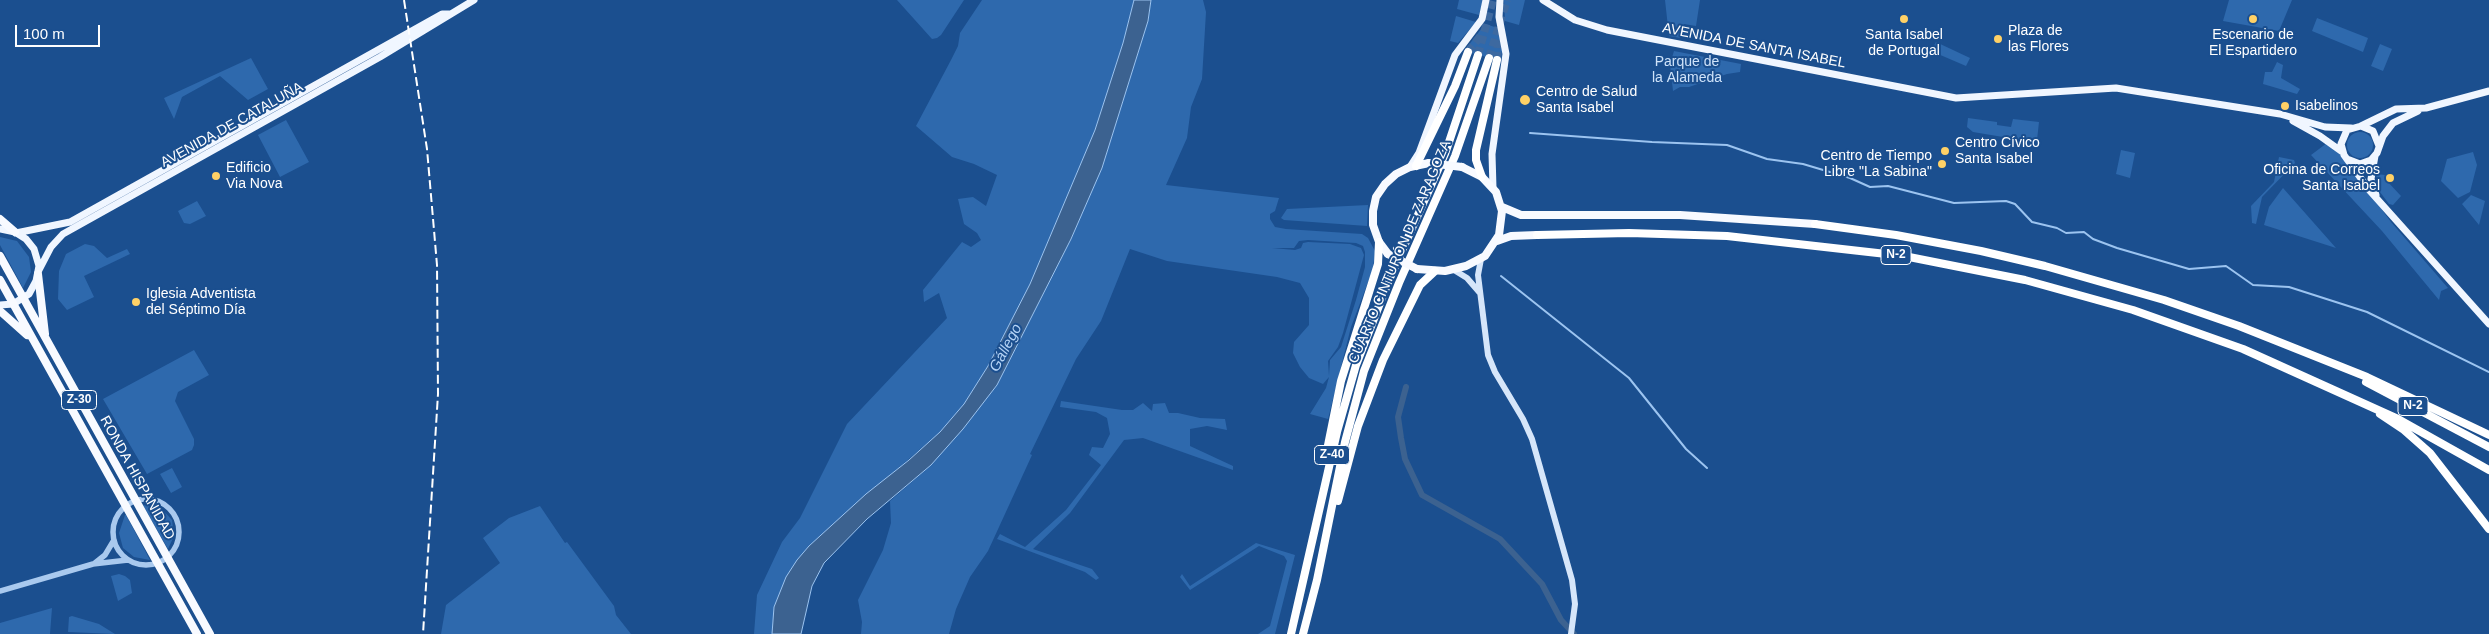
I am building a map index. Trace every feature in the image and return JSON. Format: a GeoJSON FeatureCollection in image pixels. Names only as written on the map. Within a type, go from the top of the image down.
{"type":"FeatureCollection","features":[{"type":"Feature","properties":{"kind":"highway"},"geometry":{"type":"LineString","coordinates":[[1413,166],[1455,86],[1468,52]]}},
{"type":"Feature","properties":{"kind":"highway","name":"Z-40"},"geometry":{"type":"LineString","coordinates":[[1291,634],[1320,502],[1356,365],[1389,280],[1445,154],[1478,55]]}},
{"type":"Feature","properties":{"kind":"highway","name":"CUARTO CINTURÓN DE ZARAGOZA"},"geometry":{"type":"LineString","coordinates":[[1303,634],[1326,538],[1345,442],[1364,371],[1399,283],[1455,156],[1488,58]]}},
{"type":"Feature","properties":{"kind":"highway"},"geometry":{"type":"LineString","coordinates":[[1482,177],[1476,160],[1476,150],[1497,60]]}},
{"type":"Feature","properties":{"kind":"highway"},"geometry":{"type":"LineString","coordinates":[[1320,502],[1323,473],[1341,381],[1378,264],[1379,242],[1372,218],[1376,198],[1391,178],[1413,166],[1429,163],[1462,167],[1482,177],[1493,188],[1502,207],[1502,226],[1497,241],[1481,259],[1454,270],[1435,271],[1417,269],[1402,263],[1388,254],[1379,242]]}},
{"type":"Feature","properties":{"kind":"highway","name":"N-2"},"geometry":{"type":"LineString","coordinates":[[1502,207],[1521,215],[1690,215],[1815,224],[1896,235],[2045,266],[2164,300],[2239,326],[2336,366],[2489,447]]}},
{"type":"Feature","properties":{"kind":"highway"},"geometry":{"type":"LineString","coordinates":[[0,219],[16,233]]}},
{"type":"Feature","properties":{"kind":"highway","name":"N-2"},"geometry":{"type":"LineString","coordinates":[[1497,241],[1511,236],[1537,234],[1629,233],[1728,236],[1904,256],[1986,271],[2096,299],[2204,334],[2315,380],[2371,406],[2489,470]]}},
{"type":"Feature","properties":{"kind":"highway","name":"RONDA HISPANIDAD"},"geometry":{"type":"LineString","coordinates":[[0,256],[48,346],[210,634]]}},
{"type":"Feature","properties":{"kind":"highway"},"geometry":{"type":"LineString","coordinates":[[1326,538],[1332,530],[1352,445],[1375,378],[1420,285],[1435,271]]}},
{"type":"Feature","properties":{"kind":"highway"},"geometry":{"type":"LineString","coordinates":[[38,273],[42,323],[48,346]]}},
{"type":"Feature","properties":{"kind":"highway","name":"RONDA HISPANIDAD"},"geometry":{"type":"LineString","coordinates":[[0,280],[197,634]]}},
{"type":"Feature","properties":{"kind":"highway"},"geometry":{"type":"LineString","coordinates":[[0,311],[27,335],[36,346]]}},
{"type":"Feature","properties":{"kind":"highway"},"geometry":{"type":"LineString","coordinates":[[2336,366],[2375,380],[2489,435]]}},
{"type":"Feature","properties":{"kind":"highway"},"geometry":{"type":"LineString","coordinates":[[2371,406],[2430,453],[2489,529]]}},
{"type":"Feature","properties":{"kind":"main road","name":"AVENIDA DE CATALUÑA"},"geometry":{"type":"LineString","coordinates":[[0,306],[13,304],[23,298],[33,288],[51,247],[63,234],[380,57],[474,0]]}},
{"type":"Feature","properties":{"kind":"main road"},"geometry":{"type":"LineString","coordinates":[[1413,166],[1455,55],[1482,19],[1486,0]]}},
{"type":"Feature","properties":{"kind":"main road"},"geometry":{"type":"LineString","coordinates":[[1493,188],[1492,154],[1506,54],[1499,17],[1500,0]]}},
{"type":"Feature","properties":{"kind":"main road","name":"AVENIDA DE SANTA ISABEL"},"geometry":{"type":"LineString","coordinates":[[1543,0],[1575,20],[1607,30],[1956,98],[2116,88],[2280,114],[2325,127],[2351,128]]}},
{"type":"Feature","properties":{"kind":"main road","name":"AVENIDA DE CATALUÑA"},"geometry":{"type":"LineString","coordinates":[[0,229],[16,233],[62,225],[75,219],[442,14],[449,14]]}},
{"type":"Feature","properties":{"kind":"main road"},"geometry":{"type":"LineString","coordinates":[[2380,202],[2372,179],[2375,155],[2383,136],[2396,121],[2426,108],[2489,91]]}},
{"type":"Feature","properties":{"kind":"main road"},"geometry":{"type":"LineString","coordinates":[[2426,108],[2396,109],[2361,126],[2351,128],[2342,136],[2342,152],[2380,202],[2489,324]]}},
{"type":"Feature","properties":{"kind":"main road","name":"AVENIDA DE SANTA ISABEL"},"geometry":{"type":"LineString","coordinates":[[2264,112],[2298,123],[2342,152]]}},
{"type":"Feature","properties":{"kind":"main road"},"geometry":{"type":"LineString","coordinates":[[2361,126],[2373,131],[2379,146]]}},
{"type":"Feature","properties":{"kind":"main road"},"geometry":{"type":"LineString","coordinates":[[2347,158],[2360,164],[2375,155]]}},
{"type":"Feature","properties":{"kind":"main road"},"geometry":{"type":"LineString","coordinates":[[16,233],[26,239],[34,249],[38,260],[38,273]]}},
{"type":"Feature","properties":{"kind":"main road"},"geometry":{"type":"LineString","coordinates":[[1481,259],[1478,275],[1488,355],[1498,379],[1528,429],[1570,568],[1575,604],[1571,634]]}},
{"type":"Feature","properties":{"kind":"main road"},"geometry":{"type":"LineString","coordinates":[[1454,270],[1467,278],[1481,294]]}},
{"type":"Feature","properties":{"kind":"street"},"geometry":{"type":"LineString","coordinates":[[154,500],[164,504],[174,514],[179,525],[179,538],[175,549],[168,558],[157,564],[141,565],[128,560],[118,551],[114,540],[114,524],[118,514],[126,506],[136,501],[154,500]]}},
{"type":"Feature","properties":{"kind":"street"},"geometry":{"type":"LineString","coordinates":[[93,564],[105,555],[114,540]]}},
{"type":"Feature","properties":{"kind":"street"},"geometry":{"type":"LineString","coordinates":[[0,591],[93,564],[128,560]]}},
{"type":"Feature","properties":{"kind":"green space"},"geometry":{"type":"Polygon","coordinates":[[[897,0],[964,0],[941,35],[932,39],[897,0]]]}},
{"type":"Feature","properties":{"kind":"green space"},"geometry":{"type":"Polygon","coordinates":[[[982,0],[1134,0],[1123,43],[1095,130],[1030,284],[988,366],[964,404],[940,432],[809,546],[774,606],[772,634],[754,634],[757,595],[782,542],[800,518],[847,424],[947,318],[939,293],[924,302],[923,290],[962,242],[971,247],[981,240],[977,233],[964,224],[958,199],[973,197],[986,206],[997,175],[974,164],[952,157],[916,126],[958,46],[960,33],[982,0]]]}},
{"type":"Feature","properties":{"kind":"green space"},"geometry":{"type":"Polygon","coordinates":[[[1151,0],[1203,0],[1206,12],[1202,79],[1191,107],[1187,138],[1166,185],[1279,198],[1275,211],[1270,214],[1270,219],[1275,227],[1362,234],[1368,238],[1375,251],[1373,269],[1351,327],[1328,419],[1310,414],[1326,388],[1329,377],[1323,384],[1309,378],[1300,367],[1293,353],[1294,342],[1309,325],[1309,298],[1300,283],[1277,277],[1167,261],[1130,249],[1101,321],[1076,359],[1030,454],[1032,455],[988,551],[970,577],[956,609],[949,634],[861,634],[862,622],[858,600],[883,550],[891,523],[890,501],[931,465],[997,385],[1071,239],[1102,168],[1148,21],[1151,0]],[[1308,240],[1299,241],[1294,248],[1272,248],[1295,250],[1301,248],[1303,243],[1308,242],[1350,244],[1361,248],[1364,255],[1343,333],[1338,347],[1328,361],[1329,376],[1330,360],[1341,347],[1365,267],[1365,252],[1363,246],[1356,243],[1308,240]]]}},
{"type":"Feature","properties":{"kind":"green space"},"geometry":{"type":"Polygon","coordinates":[[[1459,0],[1483,0],[1479,15],[1457,9],[1459,0]]]}},
{"type":"Feature","properties":{"kind":"green space"},"geometry":{"type":"Polygon","coordinates":[[[1504,0],[1525,0],[1519,25],[1505,21],[1504,0]]]}},
{"type":"Feature","properties":{"kind":"green space"},"geometry":{"type":"Polygon","coordinates":[[[1665,0],[1700,0],[1696,26],[1684,24],[1681,38],[1669,36],[1665,0]]]}},
{"type":"Feature","properties":{"kind":"green space"},"geometry":{"type":"Polygon","coordinates":[[[2229,0],[2292,0],[2279,31],[2223,21],[2229,0]]]}},
{"type":"Feature","properties":{"kind":"green space"},"geometry":{"type":"Polygon","coordinates":[[[1456,16],[1476,22],[1458,43],[1450,41],[1456,16]]]}},
{"type":"Feature","properties":{"kind":"green space"},"geometry":{"type":"Polygon","coordinates":[[[2317,18],[2368,38],[2363,52],[2312,31],[2317,18]]]}},
{"type":"Feature","properties":{"kind":"green space"},"geometry":{"type":"Polygon","coordinates":[[[1485,24],[1498,28],[1502,50],[1501,61],[1464,51],[1485,24]]]}},
{"type":"Feature","properties":{"kind":"green space"},"geometry":{"type":"Polygon","coordinates":[[[1936,42],[1970,58],[1966,66],[1931,51],[1936,42]]]}},
{"type":"Feature","properties":{"kind":"green space"},"geometry":{"type":"Polygon","coordinates":[[[2380,44],[2392,49],[2383,71],[2371,66],[2380,44]]]}},
{"type":"Feature","properties":{"kind":"green space","name":"Parque de la Alameda"},"geometry":{"type":"Polygon","coordinates":[[[1674,51],[1741,64],[1740,72],[1727,74],[1689,87],[1680,87],[1673,91],[1670,64],[1674,51]]]}},
{"type":"Feature","properties":{"kind":"green space"},"geometry":{"type":"Polygon","coordinates":[[[251,58],[268,89],[248,100],[220,76],[182,97],[174,119],[164,98],[251,58]]]}},
{"type":"Feature","properties":{"kind":"green space"},"geometry":{"type":"Polygon","coordinates":[[[2277,62],[2283,65],[2281,78],[2300,89],[2297,94],[2263,84],[2265,72],[2272,72],[2277,62]]]}},
{"type":"Feature","properties":{"kind":"green space"},"geometry":{"type":"Polygon","coordinates":[[[1968,118],[1997,122],[1997,125],[2011,127],[2013,119],[2039,122],[2037,140],[2033,142],[1973,132],[1967,127],[1968,118]]]}},
{"type":"Feature","properties":{"kind":"green space"},"geometry":{"type":"Polygon","coordinates":[[[286,120],[309,162],[280,177],[258,135],[286,120]]]}},
{"type":"Feature","properties":{"kind":"green space"},"geometry":{"type":"Polygon","coordinates":[[[2360,132],[2369,136],[2373,145],[2369,154],[2360,158],[2351,154],[2347,145],[2351,136],[2360,132]]]}},
{"type":"Feature","properties":{"kind":"green space"},"geometry":{"type":"Polygon","coordinates":[[[2327,143],[2337,149],[2391,222],[2448,288],[2441,291],[2439,300],[2382,231],[2311,155],[2327,143]]]}},
{"type":"Feature","properties":{"kind":"green space"},"geometry":{"type":"Polygon","coordinates":[[[2121,150],[2135,153],[2130,178],[2116,174],[2121,150]]]}},
{"type":"Feature","properties":{"kind":"green space"},"geometry":{"type":"Polygon","coordinates":[[[2473,152],[2477,165],[2470,192],[2458,198],[2441,181],[2447,159],[2473,152]]]}},
{"type":"Feature","properties":{"kind":"green space"},"geometry":{"type":"Polygon","coordinates":[[[2279,157],[2294,160],[2295,163],[2262,197],[2256,224],[2252,223],[2251,206],[2274,182],[2279,157]]]}},
{"type":"Feature","properties":{"kind":"green space"},"geometry":{"type":"Polygon","coordinates":[[[2376,174],[2385,175],[2386,180],[2401,196],[2393,205],[2389,204],[2380,192],[2376,174]]]}},
{"type":"Feature","properties":{"kind":"green space"},"geometry":{"type":"Polygon","coordinates":[[[2283,188],[2336,248],[2264,225],[2269,207],[2283,188]]]}},
{"type":"Feature","properties":{"kind":"green space"},"geometry":{"type":"Polygon","coordinates":[[[2471,195],[2485,201],[2479,225],[2462,204],[2471,195]]]}},
{"type":"Feature","properties":{"kind":"green space"},"geometry":{"type":"Polygon","coordinates":[[[197,201],[206,216],[190,224],[184,223],[178,211],[197,201]]]}},
{"type":"Feature","properties":{"kind":"green space"},"geometry":{"type":"Polygon","coordinates":[[[1368,205],[1367,226],[1284,220],[1281,218],[1287,209],[1368,205]]]}},
{"type":"Feature","properties":{"kind":"green space"},"geometry":{"type":"Polygon","coordinates":[[[0,237],[17,241],[29,257],[31,272],[23,288],[0,245],[0,237]]]}},
{"type":"Feature","properties":{"kind":"green space"},"geometry":{"type":"Polygon","coordinates":[[[85,244],[94,246],[107,258],[127,249],[130,254],[84,276],[94,297],[67,310],[58,299],[59,271],[66,254],[85,244]]]}},
{"type":"Feature","properties":{"kind":"green space"},"geometry":{"type":"Polygon","coordinates":[[[194,350],[209,375],[178,392],[175,401],[194,439],[194,445],[192,450],[147,474],[103,399],[194,350]]]}},
{"type":"Feature","properties":{"kind":"green space"},"geometry":{"type":"Polygon","coordinates":[[[1061,401],[1122,410],[1133,410],[1143,403],[1152,411],[1153,404],[1165,403],[1169,413],[1200,418],[1225,419],[1227,430],[1207,426],[1190,429],[1190,446],[1233,466],[1233,470],[1143,438],[1124,440],[1070,513],[1033,549],[1092,569],[1099,578],[1096,580],[1085,572],[997,539],[1000,534],[1025,547],[1066,510],[1101,465],[1089,455],[1092,447],[1103,448],[1110,434],[1107,418],[1096,412],[1060,407],[1061,401]]]}},
{"type":"Feature","properties":{"kind":"green space"},"geometry":{"type":"Polygon","coordinates":[[[172,468],[182,487],[171,493],[160,474],[172,468]]]}},
{"type":"Feature","properties":{"kind":"green space"},"geometry":{"type":"Polygon","coordinates":[[[143,505],[161,508],[172,520],[174,536],[168,549],[143,505]]]}},
{"type":"Feature","properties":{"kind":"green space"},"geometry":{"type":"Polygon","coordinates":[[[540,506],[565,543],[567,542],[614,606],[616,615],[631,634],[441,634],[446,605],[500,563],[483,538],[509,518],[540,506]]]}},
{"type":"Feature","properties":{"kind":"green space"},"geometry":{"type":"Polygon","coordinates":[[[125,515],[150,560],[134,557],[123,548],[119,533],[125,515]]]}},
{"type":"Feature","properties":{"kind":"green space"},"geometry":{"type":"Polygon","coordinates":[[[1256,543],[1295,555],[1275,634],[1258,634],[1270,626],[1287,561],[1284,556],[1259,546],[1190,590],[1180,577],[1182,574],[1190,586],[1256,543]]]}},
{"type":"Feature","properties":{"kind":"green space"},"geometry":{"type":"Polygon","coordinates":[[[119,574],[130,580],[132,593],[118,601],[111,576],[119,574]]]}},
{"type":"Feature","properties":{"kind":"green space"},"geometry":{"type":"Polygon","coordinates":[[[52,608],[50,634],[0,634],[0,623],[52,608]]]}},
{"type":"Feature","properties":{"kind":"green space"},"geometry":{"type":"Polygon","coordinates":[[[72,616],[99,624],[115,634],[68,632],[69,617],[72,616]]]}},
{"type":"Feature","properties":{"kind":"water","name":"Gállego"},"geometry":{"type":"Polygon","coordinates":[[[1134,0],[1151,0],[1148,21],[1102,168],[1071,239],[997,385],[963,429],[931,465],[867,519],[824,563],[812,586],[801,634],[772,634],[774,607],[786,577],[797,560],[809,546],[866,494],[909,460],[940,432],[964,404],[988,366],[1030,284],[1095,130],[1123,43],[1134,0]]]}},
{"type":"Feature","properties":{"kind":"waterway"},"geometry":{"type":"LineString","coordinates":[[1530,133],[1652,142],[1727,145],[1767,159],[1803,164],[1850,178],[1870,187],[1888,186],[1954,203],[2006,201],[2015,204],[2032,222],[2057,228],[2066,233],[2084,232],[2093,239],[2117,248],[2189,269],[2226,266],[2253,285],[2289,287],[2367,312],[2489,372]]}},
{"type":"Feature","properties":{"kind":"waterway"},"geometry":{"type":"LineString","coordinates":[[1501,276],[1629,378],[1686,449],[1707,468]]}},
{"type":"Feature","properties":{"kind":"waterway"},"geometry":{"type":"LineString","coordinates":[[1406,387],[1398,417],[1401,438],[1405,459],[1422,495],[1500,539],[1542,584],[1561,620],[1574,634]]}},
{"type":"Feature","properties":{"kind":"tunnel"},"geometry":{"type":"LineString","coordinates":[[1478,55],[1493,0]]}},
{"type":"Feature","properties":{"kind":"tunnel"},"geometry":{"type":"LineString","coordinates":[[1489,58],[1507,0]]}},
{"type":"Feature","properties":{"kind":"tunnel"},"geometry":{"type":"LineString","coordinates":[[1468,52],[1482,34]]}},
{"type":"Feature","properties":{"kind":"tunnel"},"geometry":{"type":"LineString","coordinates":[[1497,60],[1498,38]]}},
{"type":"Feature","properties":{"kind":"railway"},"geometry":{"type":"LineString","coordinates":[[404,0],[427,149],[437,265],[438,394],[423,634]]}},
{"type":"Feature","properties":{"kind":"place","name":"Santa Isabel de Portugal"},"geometry":{"type":"Point","coordinates":[1904,19]}},
{"type":"Feature","properties":{"kind":"place","name":"Escenario de El Espartidero"},"geometry":{"type":"Point","coordinates":[2253,19]}},
{"type":"Feature","properties":{"kind":"place","name":"Plaza de las Flores"},"geometry":{"type":"Point","coordinates":[1998,39]}},
{"type":"Feature","properties":{"kind":"place","name":"Centro de Salud Santa Isabel"},"geometry":{"type":"Point","coordinates":[1525,100]}},
{"type":"Feature","properties":{"kind":"place","name":"Isabelinos"},"geometry":{"type":"Point","coordinates":[2285,106]}},
{"type":"Feature","properties":{"kind":"place","name":"Centro Cívico Santa Isabel"},"geometry":{"type":"Point","coordinates":[1945,151]}},
{"type":"Feature","properties":{"kind":"place","name":"Centro de Tiempo Libre \"La Sabina\""},"geometry":{"type":"Point","coordinates":[1942,164]}},
{"type":"Feature","properties":{"kind":"place","name":"Edificio Via Nova"},"geometry":{"type":"Point","coordinates":[216,176]}},
{"type":"Feature","properties":{"kind":"place","name":"Oficina de Correos Santa Isabel"},"geometry":{"type":"Point","coordinates":[2390,178]}},
{"type":"Feature","properties":{"kind":"place","name":"Iglesia Adventista del Séptimo Día"},"geometry":{"type":"Point","coordinates":[136,302]}}]}
